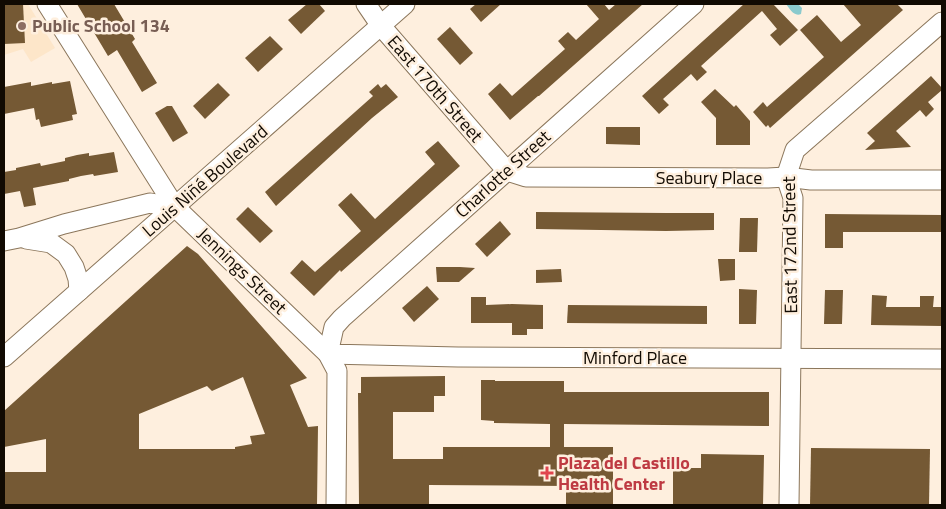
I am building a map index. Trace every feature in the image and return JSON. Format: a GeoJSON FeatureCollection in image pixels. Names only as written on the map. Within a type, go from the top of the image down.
{"type":"FeatureCollection","features":[{"type":"Feature","properties":{"kind":"street","name":"Jennings Street"},"geometry":{"type":"LineString","coordinates":[[47,4],[176,207],[328,354],[336,371],[336,505]]}},
{"type":"Feature","properties":{"kind":"street","name":"East 170th Street"},"geometry":{"type":"LineString","coordinates":[[366,4],[381,26],[507,171]]}},
{"type":"Feature","properties":{"kind":"street","name":"Louis Niñé Boulevard"},"geometry":{"type":"LineString","coordinates":[[4,357],[405,4]]}},
{"type":"Feature","properties":{"kind":"street","name":"Charlotte Street"},"geometry":{"type":"LineString","coordinates":[[328,354],[334,327],[342,318],[694,4]]}},
{"type":"Feature","properties":{"kind":"street","name":"East 172nd Street"},"geometry":{"type":"LineString","coordinates":[[789,505],[793,198],[786,177],[795,150],[942,22]]}},
{"type":"Feature","properties":{"kind":"street","name":"Seabury Place"},"geometry":{"type":"LineString","coordinates":[[507,171],[526,177],[542,178],[786,177],[811,180],[942,180]]}},
{"type":"Feature","properties":{"kind":"street"},"geometry":{"type":"LineString","coordinates":[[12,240],[64,224],[150,203],[176,207]]}},
{"type":"Feature","properties":{"kind":"street"},"geometry":{"type":"LineString","coordinates":[[12,240],[51,243],[66,254],[74,267],[79,291]]}},
{"type":"Feature","properties":{"kind":"street","name":"Minford Place"},"geometry":{"type":"LineString","coordinates":[[328,354],[468,357],[942,359]]}},
{"type":"Feature","properties":{"kind":"shaded area","name":"Public School 134"},"geometry":{"type":"Polygon","coordinates":[[[4,4],[28,4],[55,48],[31,62],[23,49],[4,55],[4,4]]]}},
{"type":"Feature","properties":{"kind":"water"},"geometry":{"type":"Polygon","coordinates":[[[786,4],[798,4],[802,8],[801,14],[794,13],[786,4]]]}},
{"type":"Feature","properties":{"kind":"building"},"geometry":{"type":"Polygon","coordinates":[[[4,4],[23,4],[25,43],[4,44],[4,4]]]}},
{"type":"Feature","properties":{"kind":"building"},"geometry":{"type":"Polygon","coordinates":[[[77,4],[114,4],[135,39],[132,42],[157,83],[142,92],[117,50],[108,56],[77,4]]]}},
{"type":"Feature","properties":{"kind":"building"},"geometry":{"type":"Polygon","coordinates":[[[307,4],[319,4],[325,11],[301,34],[288,20],[307,4]]]}},
{"type":"Feature","properties":{"kind":"building"},"geometry":{"type":"Polygon","coordinates":[[[476,4],[501,4],[481,22],[470,9],[476,4]]]}},
{"type":"Feature","properties":{"kind":"building"},"geometry":{"type":"Polygon","coordinates":[[[586,4],[604,4],[609,10],[616,4],[643,4],[510,120],[488,94],[500,83],[512,96],[565,49],[558,41],[568,32],[576,40],[599,19],[586,4]]]}},
{"type":"Feature","properties":{"kind":"building"},"geometry":{"type":"Polygon","coordinates":[[[744,4],[773,4],[798,30],[780,46],[770,35],[777,29],[762,11],[701,66],[707,72],[697,81],[691,74],[663,99],[669,105],[659,114],[642,96],[744,4]]]}},
{"type":"Feature","properties":{"kind":"building"},"geometry":{"type":"Polygon","coordinates":[[[843,4],[897,4],[903,10],[770,128],[768,125],[766,127],[753,112],[763,102],[767,107],[824,57],[800,30],[817,15],[841,42],[861,25],[843,4]]]}},
{"type":"Feature","properties":{"kind":"building"},"geometry":{"type":"Polygon","coordinates":[[[450,27],[473,53],[460,65],[437,39],[450,27]]]}},
{"type":"Feature","properties":{"kind":"building"},"geometry":{"type":"Polygon","coordinates":[[[270,36],[283,49],[258,72],[245,58],[270,36]]]}},
{"type":"Feature","properties":{"kind":"building"},"geometry":{"type":"Polygon","coordinates":[[[931,76],[942,88],[928,102],[934,109],[926,117],[920,110],[896,131],[911,147],[865,150],[875,141],[867,133],[931,76]]]}},
{"type":"Feature","properties":{"kind":"building"},"geometry":{"type":"Polygon","coordinates":[[[70,81],[77,114],[72,115],[73,120],[41,127],[39,119],[36,120],[34,108],[4,114],[4,87],[31,82],[31,86],[70,81]]]}},
{"type":"Feature","properties":{"kind":"building"},"geometry":{"type":"Polygon","coordinates":[[[218,83],[230,95],[205,119],[193,106],[218,83]]]}},
{"type":"Feature","properties":{"kind":"building"},"geometry":{"type":"Polygon","coordinates":[[[378,84],[381,88],[386,84],[398,97],[372,118],[276,206],[265,192],[373,96],[369,92],[378,84]]]}},
{"type":"Feature","properties":{"kind":"building"},"geometry":{"type":"Polygon","coordinates":[[[715,89],[734,107],[736,105],[750,121],[750,145],[716,145],[716,118],[701,102],[715,89]]]}},
{"type":"Feature","properties":{"kind":"building"},"geometry":{"type":"Polygon","coordinates":[[[167,106],[172,106],[188,133],[173,142],[155,113],[167,106]]]}},
{"type":"Feature","properties":{"kind":"building"},"geometry":{"type":"Polygon","coordinates":[[[606,127],[640,127],[640,145],[606,144],[606,127]]]}},
{"type":"Feature","properties":{"kind":"building"},"geometry":{"type":"Polygon","coordinates":[[[438,141],[460,166],[341,272],[340,270],[314,296],[290,273],[302,260],[315,272],[361,231],[338,205],[351,193],[375,219],[435,164],[425,152],[438,141]]]}},
{"type":"Feature","properties":{"kind":"building"},"geometry":{"type":"Polygon","coordinates":[[[114,152],[118,172],[81,176],[69,179],[69,181],[33,188],[36,205],[24,207],[20,191],[4,194],[4,172],[40,163],[41,166],[65,161],[65,158],[77,155],[89,153],[89,156],[114,152]]]}},
{"type":"Feature","properties":{"kind":"building"},"geometry":{"type":"Polygon","coordinates":[[[248,207],[273,231],[260,243],[236,219],[248,207]]]}},
{"type":"Feature","properties":{"kind":"building"},"geometry":{"type":"Polygon","coordinates":[[[536,212],[714,213],[714,230],[536,229],[536,212]]]}},
{"type":"Feature","properties":{"kind":"building"},"geometry":{"type":"Polygon","coordinates":[[[825,214],[942,215],[942,232],[843,232],[843,248],[825,248],[825,214]]]}},
{"type":"Feature","properties":{"kind":"building"},"geometry":{"type":"Polygon","coordinates":[[[740,218],[758,218],[757,252],[739,252],[740,218]]]}},
{"type":"Feature","properties":{"kind":"building"},"geometry":{"type":"Polygon","coordinates":[[[500,221],[511,234],[487,257],[475,244],[500,221]]]}},
{"type":"Feature","properties":{"kind":"building"},"geometry":{"type":"Polygon","coordinates":[[[187,246],[198,254],[307,378],[290,385],[308,427],[318,426],[317,505],[4,505],[4,472],[46,472],[46,439],[4,447],[4,411],[187,246]],[[243,377],[212,391],[207,386],[139,414],[139,449],[235,449],[235,447],[252,444],[250,436],[265,434],[243,377]]]}},
{"type":"Feature","properties":{"kind":"building"},"geometry":{"type":"Polygon","coordinates":[[[718,259],[735,259],[735,280],[720,281],[718,259]]]}},
{"type":"Feature","properties":{"kind":"building"},"geometry":{"type":"Polygon","coordinates":[[[436,267],[475,268],[459,282],[437,282],[436,267]]]}},
{"type":"Feature","properties":{"kind":"building"},"geometry":{"type":"Polygon","coordinates":[[[561,269],[562,282],[536,283],[536,270],[561,269]]]}},
{"type":"Feature","properties":{"kind":"building"},"geometry":{"type":"Polygon","coordinates":[[[427,286],[439,299],[414,322],[402,308],[427,286]]]}},
{"type":"Feature","properties":{"kind":"building"},"geometry":{"type":"Polygon","coordinates":[[[739,289],[757,290],[756,324],[739,324],[739,289]]]}},
{"type":"Feature","properties":{"kind":"building"},"geometry":{"type":"Polygon","coordinates":[[[825,290],[843,290],[842,324],[824,324],[825,290]]]}},
{"type":"Feature","properties":{"kind":"building"},"geometry":{"type":"Polygon","coordinates":[[[872,295],[887,296],[886,307],[920,307],[920,296],[934,296],[933,307],[942,307],[942,326],[871,325],[872,295]]]}},
{"type":"Feature","properties":{"kind":"building"},"geometry":{"type":"Polygon","coordinates":[[[471,297],[486,297],[486,305],[543,305],[543,329],[527,329],[527,335],[512,335],[512,323],[471,323],[471,297]]]}},
{"type":"Feature","properties":{"kind":"building"},"geometry":{"type":"Polygon","coordinates":[[[568,305],[707,306],[707,324],[567,323],[568,305]]]}},
{"type":"Feature","properties":{"kind":"building"},"geometry":{"type":"Polygon","coordinates":[[[445,376],[445,396],[434,396],[434,412],[393,412],[393,459],[443,459],[443,447],[550,447],[550,424],[494,423],[494,421],[481,420],[481,380],[564,381],[564,392],[769,392],[769,426],[564,424],[564,447],[613,447],[613,505],[566,505],[566,486],[429,485],[429,505],[359,505],[358,393],[361,393],[361,377],[445,376]]]}},
{"type":"Feature","properties":{"kind":"building"},"geometry":{"type":"Polygon","coordinates":[[[811,448],[930,449],[929,505],[810,505],[811,448]]]}},
{"type":"Feature","properties":{"kind":"building"},"geometry":{"type":"Polygon","coordinates":[[[701,454],[764,455],[763,505],[673,505],[673,468],[701,468],[701,454]]]}},
{"type":"Feature","properties":{"kind":"place","name":"Public School 134"},"geometry":{"type":"Point","coordinates":[22,26]}},
{"type":"Feature","properties":{"kind":"place","name":"Plaza del Castillo Health Center"},"geometry":{"type":"Point","coordinates":[547,473]}}]}
